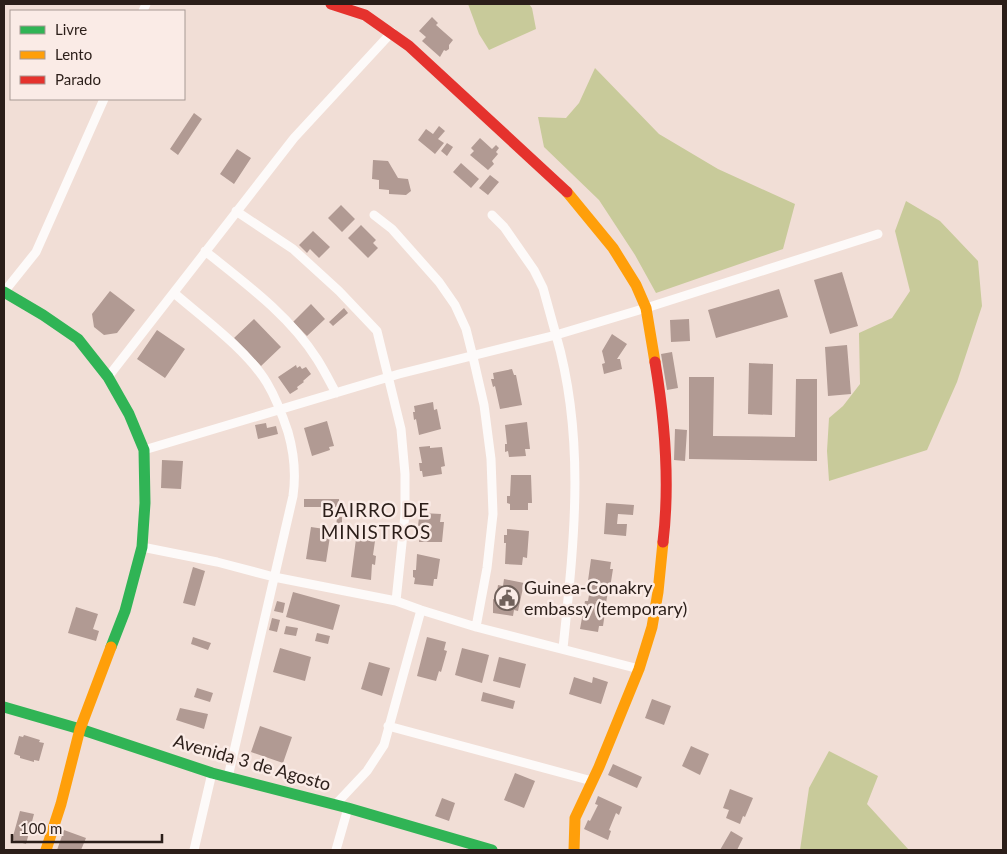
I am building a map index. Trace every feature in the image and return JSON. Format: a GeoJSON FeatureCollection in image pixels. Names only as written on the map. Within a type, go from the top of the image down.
{"type":"FeatureCollection","features":[{"type":"Feature","properties":{"kind":"street"},"geometry":{"type":"LineString","coordinates":[[331,4],[366,15],[392,32],[572,196],[613,248],[636,285],[646,308],[660,391],[665,454],[667,510],[658,592],[652,626],[639,669],[575,818],[574,850]]}},
{"type":"Feature","properties":{"kind":"street"},"geometry":{"type":"LineString","coordinates":[[108,377],[294,138],[392,32]]}},
{"type":"Feature","properties":{"kind":"street"},"geometry":{"type":"LineString","coordinates":[[46,850],[61,804],[80,729],[126,611],[142,547],[145,503],[144,450],[129,414],[108,377],[78,339],[4,292],[36,252],[104,100]]}},
{"type":"Feature","properties":{"kind":"street"},"geometry":{"type":"LineString","coordinates":[[236,211],[293,249],[377,331],[401,429],[405,474],[405,514],[396,601]]}},
{"type":"Feature","properties":{"kind":"street"},"geometry":{"type":"LineString","coordinates":[[492,215],[501,223],[534,270],[543,288],[562,357],[571,408],[576,482],[575,531],[563,648]]}},
{"type":"Feature","properties":{"kind":"street"},"geometry":{"type":"LineString","coordinates":[[374,216],[392,229],[439,282],[455,305],[473,357],[484,405],[491,459],[493,514],[487,568],[476,627]]}},
{"type":"Feature","properties":{"kind":"street"},"geometry":{"type":"LineString","coordinates":[[144,450],[389,378],[556,335],[878,234]]}},
{"type":"Feature","properties":{"kind":"street"},"geometry":{"type":"LineString","coordinates":[[205,251],[270,304],[295,330],[317,358],[336,393]]}},
{"type":"Feature","properties":{"kind":"street"},"geometry":{"type":"LineString","coordinates":[[174,293],[229,340],[250,361],[266,381],[281,409],[290,440],[295,482],[228,777]]}},
{"type":"Feature","properties":{"kind":"street"},"geometry":{"type":"LineString","coordinates":[[142,547],[396,601],[476,627],[639,669]]}},
{"type":"Feature","properties":{"kind":"street"},"geometry":{"type":"LineString","coordinates":[[336,805],[367,772],[384,746],[420,610]]}},
{"type":"Feature","properties":{"kind":"street","name":"Avenida 3 de Agosto"},"geometry":{"type":"LineString","coordinates":[[4,707],[80,729],[212,773],[348,808],[458,846],[492,850]]}},
{"type":"Feature","properties":{"kind":"street"},"geometry":{"type":"LineString","coordinates":[[388,726],[592,781]]}},
{"type":"Feature","properties":{"kind":"street"},"geometry":{"type":"LineString","coordinates":[[194,850],[212,773]]}},
{"type":"Feature","properties":{"kind":"street"},"geometry":{"type":"LineString","coordinates":[[336,850],[348,808]]}},
{"type":"Feature","properties":{"kind":"green space"},"geometry":{"type":"Polygon","coordinates":[[[468,4],[529,4],[532,8],[536,29],[489,50],[479,34],[468,4]]]}},
{"type":"Feature","properties":{"kind":"green space"},"geometry":{"type":"Polygon","coordinates":[[[595,68],[659,134],[718,169],[795,204],[783,249],[656,293],[635,255],[599,200],[544,147],[538,117],[566,118],[579,103],[595,68]]]}},
{"type":"Feature","properties":{"kind":"green space"},"geometry":{"type":"Polygon","coordinates":[[[906,201],[940,221],[978,261],[982,306],[957,382],[927,450],[829,481],[827,451],[829,418],[843,406],[860,384],[859,333],[892,318],[910,291],[895,231],[906,201]]]}},
{"type":"Feature","properties":{"kind":"green space"},"geometry":{"type":"Polygon","coordinates":[[[829,751],[878,776],[867,804],[909,850],[800,850],[809,788],[829,751]]]}},
{"type":"Feature","properties":{"kind":"building"},"geometry":{"type":"Polygon","coordinates":[[[432,17],[438,23],[436,25],[453,40],[449,45],[449,49],[444,50],[440,57],[422,41],[426,37],[419,31],[432,17]]]}},
{"type":"Feature","properties":{"kind":"building"},"geometry":{"type":"Polygon","coordinates":[[[194,113],[202,119],[178,155],[170,149],[194,113]]]}},
{"type":"Feature","properties":{"kind":"building"},"geometry":{"type":"Polygon","coordinates":[[[439,126],[445,131],[438,139],[444,143],[435,154],[418,140],[426,129],[433,134],[439,126]]]}},
{"type":"Feature","properties":{"kind":"building"},"geometry":{"type":"Polygon","coordinates":[[[480,138],[492,149],[496,145],[499,148],[496,152],[498,154],[492,161],[494,164],[488,170],[470,155],[474,151],[471,148],[480,138]]]}},
{"type":"Feature","properties":{"kind":"building"},"geometry":{"type":"Polygon","coordinates":[[[447,143],[453,147],[447,156],[441,151],[447,143]]]}},
{"type":"Feature","properties":{"kind":"building"},"geometry":{"type":"Polygon","coordinates":[[[237,149],[251,158],[234,184],[220,174],[237,149]]]}},
{"type":"Feature","properties":{"kind":"building"},"geometry":{"type":"Polygon","coordinates":[[[373,160],[388,161],[398,178],[408,179],[411,191],[406,195],[389,194],[389,190],[379,189],[379,180],[372,179],[373,160]]]}},
{"type":"Feature","properties":{"kind":"building"},"geometry":{"type":"Polygon","coordinates":[[[461,163],[479,179],[471,188],[453,172],[461,163]]]}},
{"type":"Feature","properties":{"kind":"building"},"geometry":{"type":"Polygon","coordinates":[[[490,175],[499,182],[488,195],[479,188],[490,175]]]}},
{"type":"Feature","properties":{"kind":"building"},"geometry":{"type":"Polygon","coordinates":[[[341,205],[355,219],[342,232],[328,218],[341,205]]]}},
{"type":"Feature","properties":{"kind":"building"},"geometry":{"type":"Polygon","coordinates":[[[361,225],[376,240],[373,243],[378,248],[368,258],[348,238],[361,225]]]}},
{"type":"Feature","properties":{"kind":"building"},"geometry":{"type":"Polygon","coordinates":[[[313,231],[330,247],[319,258],[310,249],[307,253],[299,245],[313,231]]]}},
{"type":"Feature","properties":{"kind":"building"},"geometry":{"type":"Polygon","coordinates":[[[842,272],[858,326],[830,334],[814,280],[842,272]]]}},
{"type":"Feature","properties":{"kind":"building"},"geometry":{"type":"Polygon","coordinates":[[[779,289],[788,317],[716,338],[708,310],[779,289]]]}},
{"type":"Feature","properties":{"kind":"building"},"geometry":{"type":"Polygon","coordinates":[[[110,291],[135,310],[117,333],[104,335],[94,327],[92,314],[110,291]]]}},
{"type":"Feature","properties":{"kind":"building"},"geometry":{"type":"Polygon","coordinates":[[[311,304],[325,319],[307,336],[293,322],[311,304]]]}},
{"type":"Feature","properties":{"kind":"building"},"geometry":{"type":"Polygon","coordinates":[[[344,308],[348,313],[333,326],[329,322],[344,308]]]}},
{"type":"Feature","properties":{"kind":"building"},"geometry":{"type":"Polygon","coordinates":[[[254,319],[281,347],[261,366],[234,338],[254,319]]]}},
{"type":"Feature","properties":{"kind":"building"},"geometry":{"type":"Polygon","coordinates":[[[689,319],[690,341],[671,342],[670,320],[689,319]]]}},
{"type":"Feature","properties":{"kind":"building"},"geometry":{"type":"Polygon","coordinates":[[[157,330],[185,349],[165,378],[137,359],[157,330]]]}},
{"type":"Feature","properties":{"kind":"building"},"geometry":{"type":"Polygon","coordinates":[[[612,334],[627,344],[617,359],[620,359],[622,369],[604,374],[602,364],[605,363],[602,351],[612,334]]]}},
{"type":"Feature","properties":{"kind":"building"},"geometry":{"type":"Polygon","coordinates":[[[847,345],[851,394],[828,396],[825,347],[847,345]]]}},
{"type":"Feature","properties":{"kind":"building"},"geometry":{"type":"Polygon","coordinates":[[[672,352],[678,388],[667,390],[661,354],[672,352]]]}},
{"type":"Feature","properties":{"kind":"building"},"geometry":{"type":"Polygon","coordinates":[[[749,363],[773,364],[772,415],[748,414],[749,363]]]}},
{"type":"Feature","properties":{"kind":"building"},"geometry":{"type":"Polygon","coordinates":[[[296,365],[297,368],[300,366],[302,369],[306,367],[311,374],[297,387],[298,389],[290,394],[278,377],[296,365]]]}},
{"type":"Feature","properties":{"kind":"building"},"geometry":{"type":"Polygon","coordinates":[[[512,369],[514,375],[516,375],[522,405],[500,409],[495,386],[493,387],[491,379],[494,379],[493,373],[512,369]]]}},
{"type":"Feature","properties":{"kind":"building"},"geometry":{"type":"Polygon","coordinates":[[[689,377],[714,377],[713,436],[795,437],[796,379],[817,379],[817,461],[689,459],[689,377]]]}},
{"type":"Feature","properties":{"kind":"building"},"geometry":{"type":"Polygon","coordinates":[[[433,402],[434,410],[437,409],[441,429],[419,435],[416,419],[414,420],[414,406],[433,402]]]}},
{"type":"Feature","properties":{"kind":"building"},"geometry":{"type":"Polygon","coordinates":[[[327,421],[334,446],[329,447],[330,450],[312,456],[304,428],[327,421]]]}},
{"type":"Feature","properties":{"kind":"building"},"geometry":{"type":"Polygon","coordinates":[[[527,422],[530,449],[525,449],[526,456],[509,457],[508,451],[505,452],[505,444],[507,444],[505,425],[527,422]]]}},
{"type":"Feature","properties":{"kind":"building"},"geometry":{"type":"Polygon","coordinates":[[[266,423],[267,428],[276,426],[278,434],[258,439],[255,425],[266,423]]]}},
{"type":"Feature","properties":{"kind":"building"},"geometry":{"type":"Polygon","coordinates":[[[675,429],[687,430],[685,461],[674,460],[675,429]]]}},
{"type":"Feature","properties":{"kind":"building"},"geometry":{"type":"Polygon","coordinates":[[[430,446],[430,448],[442,447],[445,466],[441,467],[442,474],[423,477],[422,471],[420,471],[419,463],[422,463],[419,447],[430,446]]]}},
{"type":"Feature","properties":{"kind":"building"},"geometry":{"type":"Polygon","coordinates":[[[162,460],[183,461],[181,489],[161,488],[162,460]]]}},
{"type":"Feature","properties":{"kind":"building"},"geometry":{"type":"Polygon","coordinates":[[[511,475],[531,475],[532,503],[528,503],[528,510],[510,510],[507,496],[510,496],[511,475]]]}},
{"type":"Feature","properties":{"kind":"building"},"geometry":{"type":"Polygon","coordinates":[[[304,499],[339,499],[339,507],[304,507],[304,499]]]}},
{"type":"Feature","properties":{"kind":"building"},"geometry":{"type":"Polygon","coordinates":[[[606,503],[634,505],[633,515],[618,514],[617,524],[627,524],[626,536],[604,534],[606,503]]]}},
{"type":"Feature","properties":{"kind":"building"},"geometry":{"type":"Polygon","coordinates":[[[422,513],[441,514],[440,522],[444,522],[442,542],[419,542],[421,526],[418,526],[422,513]]]}},
{"type":"Feature","properties":{"kind":"building"},"geometry":{"type":"Polygon","coordinates":[[[337,517],[342,517],[342,529],[336,528],[337,517]]]}},
{"type":"Feature","properties":{"kind":"building"},"geometry":{"type":"Polygon","coordinates":[[[311,527],[331,530],[326,562],[306,559],[311,527]]]}},
{"type":"Feature","properties":{"kind":"building"},"geometry":{"type":"Polygon","coordinates":[[[507,529],[529,531],[527,558],[523,557],[522,565],[505,564],[506,543],[504,543],[504,535],[507,535],[507,529]]]}},
{"type":"Feature","properties":{"kind":"building"},"geometry":{"type":"Polygon","coordinates":[[[356,539],[375,541],[373,555],[376,556],[375,565],[372,564],[371,580],[351,577],[356,539]]]}},
{"type":"Feature","properties":{"kind":"building"},"geometry":{"type":"Polygon","coordinates":[[[417,554],[440,559],[437,579],[434,579],[433,586],[414,584],[413,570],[416,570],[417,554]]]}},
{"type":"Feature","properties":{"kind":"building"},"geometry":{"type":"Polygon","coordinates":[[[591,559],[611,562],[610,569],[613,569],[610,588],[605,587],[605,591],[608,591],[606,603],[594,601],[602,603],[602,606],[606,606],[603,626],[599,626],[598,632],[580,629],[585,601],[588,601],[590,589],[600,590],[587,588],[591,559]]]}},
{"type":"Feature","properties":{"kind":"building"},"geometry":{"type":"Polygon","coordinates":[[[193,567],[205,571],[195,606],[183,603],[193,567]]]}},
{"type":"Feature","properties":{"kind":"building"},"geometry":{"type":"Polygon","coordinates":[[[504,579],[524,583],[518,611],[514,610],[513,616],[493,613],[493,599],[496,600],[498,585],[503,586],[504,579]]]}},
{"type":"Feature","properties":{"kind":"building"},"geometry":{"type":"Polygon","coordinates":[[[293,592],[340,605],[333,630],[286,617],[293,592]]]}},
{"type":"Feature","properties":{"kind":"building"},"geometry":{"type":"Polygon","coordinates":[[[277,601],[285,603],[283,613],[274,611],[277,601]]]}},
{"type":"Feature","properties":{"kind":"building"},"geometry":{"type":"Polygon","coordinates":[[[76,607],[98,614],[93,629],[99,631],[96,641],[68,633],[76,607]]]}},
{"type":"Feature","properties":{"kind":"building"},"geometry":{"type":"Polygon","coordinates":[[[272,618],[280,620],[277,632],[269,630],[272,618]]]}},
{"type":"Feature","properties":{"kind":"building"},"geometry":{"type":"Polygon","coordinates":[[[286,626],[298,628],[296,636],[284,634],[286,626]]]}},
{"type":"Feature","properties":{"kind":"building"},"geometry":{"type":"Polygon","coordinates":[[[317,633],[330,636],[328,644],[315,641],[317,633]]]}},
{"type":"Feature","properties":{"kind":"building"},"geometry":{"type":"Polygon","coordinates":[[[193,637],[211,643],[208,650],[191,644],[193,637]]]}},
{"type":"Feature","properties":{"kind":"building"},"geometry":{"type":"Polygon","coordinates":[[[427,637],[446,642],[444,650],[447,651],[441,672],[439,671],[436,681],[417,676],[427,637]]]}},
{"type":"Feature","properties":{"kind":"building"},"geometry":{"type":"Polygon","coordinates":[[[280,648],[311,657],[305,681],[273,672],[280,648]]]}},
{"type":"Feature","properties":{"kind":"building"},"geometry":{"type":"Polygon","coordinates":[[[462,648],[489,655],[482,683],[455,675],[462,648]]]}},
{"type":"Feature","properties":{"kind":"building"},"geometry":{"type":"Polygon","coordinates":[[[499,657],[526,664],[520,688],[493,681],[499,657]]]}},
{"type":"Feature","properties":{"kind":"building"},"geometry":{"type":"Polygon","coordinates":[[[369,662],[390,668],[382,696],[361,689],[369,662]]]}},
{"type":"Feature","properties":{"kind":"building"},"geometry":{"type":"Polygon","coordinates":[[[574,677],[592,683],[593,677],[608,682],[601,704],[569,694],[574,677]]]}},
{"type":"Feature","properties":{"kind":"building"},"geometry":{"type":"Polygon","coordinates":[[[197,688],[213,693],[210,702],[194,697],[197,688]]]}},
{"type":"Feature","properties":{"kind":"building"},"geometry":{"type":"Polygon","coordinates":[[[483,692],[515,701],[513,709],[481,701],[483,692]]]}},
{"type":"Feature","properties":{"kind":"building"},"geometry":{"type":"Polygon","coordinates":[[[652,699],[671,706],[664,725],[645,718],[652,699]]]}},
{"type":"Feature","properties":{"kind":"building"},"geometry":{"type":"Polygon","coordinates":[[[180,708],[208,714],[204,729],[176,720],[180,708]]]}},
{"type":"Feature","properties":{"kind":"building"},"geometry":{"type":"Polygon","coordinates":[[[260,726],[292,737],[283,763],[251,752],[260,726]]]}},
{"type":"Feature","properties":{"kind":"building"},"geometry":{"type":"Polygon","coordinates":[[[24,735],[44,743],[39,761],[34,760],[34,762],[14,754],[19,736],[23,737],[24,735]]]}},
{"type":"Feature","properties":{"kind":"building"},"geometry":{"type":"Polygon","coordinates":[[[691,746],[709,754],[700,775],[682,766],[691,746]]]}},
{"type":"Feature","properties":{"kind":"building"},"geometry":{"type":"Polygon","coordinates":[[[613,764],[642,777],[637,788],[608,775],[613,764]]]}},
{"type":"Feature","properties":{"kind":"building"},"geometry":{"type":"Polygon","coordinates":[[[515,773],[535,781],[524,808],[504,800],[515,773]]]}},
{"type":"Feature","properties":{"kind":"building"},"geometry":{"type":"Polygon","coordinates":[[[730,789],[753,798],[740,824],[726,818],[729,810],[723,808],[730,789]]]}},
{"type":"Feature","properties":{"kind":"building"},"geometry":{"type":"Polygon","coordinates":[[[598,796],[622,807],[619,815],[616,813],[609,830],[611,831],[608,840],[584,829],[598,805],[595,804],[598,796]]]}},
{"type":"Feature","properties":{"kind":"building"},"geometry":{"type":"Polygon","coordinates":[[[442,798],[455,803],[449,821],[435,816],[442,798]]]}},
{"type":"Feature","properties":{"kind":"building"},"geometry":{"type":"Polygon","coordinates":[[[20,811],[34,814],[26,844],[12,840],[20,811]]]}},
{"type":"Feature","properties":{"kind":"building"},"geometry":{"type":"Polygon","coordinates":[[[64,830],[86,838],[81,850],[57,850],[64,830]]]}},
{"type":"Feature","properties":{"kind":"building"},"geometry":{"type":"Polygon","coordinates":[[[731,831],[743,838],[737,850],[720,850],[731,831]]]}},
{"type":"Feature","properties":{"kind":"traffic: fast"},"geometry":{"type":"LineString","coordinates":[[4,292],[78,339],[108,377],[129,414],[144,450],[145,503],[142,547],[125,611],[111,647]]}},
{"type":"Feature","properties":{"kind":"traffic: fast"},"geometry":{"type":"LineString","coordinates":[[4,707],[80,729],[212,773],[348,808],[492,850]]}},
{"type":"Feature","properties":{"kind":"traffic: slow"},"geometry":{"type":"LineString","coordinates":[[567,192],[613,248],[636,285],[646,308],[655,362]]}},
{"type":"Feature","properties":{"kind":"traffic: slow"},"geometry":{"type":"LineString","coordinates":[[574,850],[575,818],[599,767],[639,669],[652,627],[663,542]]}},
{"type":"Feature","properties":{"kind":"traffic: slow"},"geometry":{"type":"LineString","coordinates":[[46,850],[61,804],[80,729],[111,647]]}},
{"type":"Feature","properties":{"kind":"traffic: jam"},"geometry":{"type":"LineString","coordinates":[[331,4],[365,15],[409,46],[567,192]]}},
{"type":"Feature","properties":{"kind":"traffic: jam"},"geometry":{"type":"LineString","coordinates":[[655,362],[665,452],[666,497],[663,542]]}},
{"type":"Feature","properties":{"kind":"place","name":"Guinea-Conakry embassy (temporary)"},"geometry":{"type":"Point","coordinates":[507,598]}},
{"type":"Feature","properties":{"kind":"district","name":"BAIRRO DE MINISTROS"},"geometry":{"type":"Point","coordinates":[376,521]}}]}
